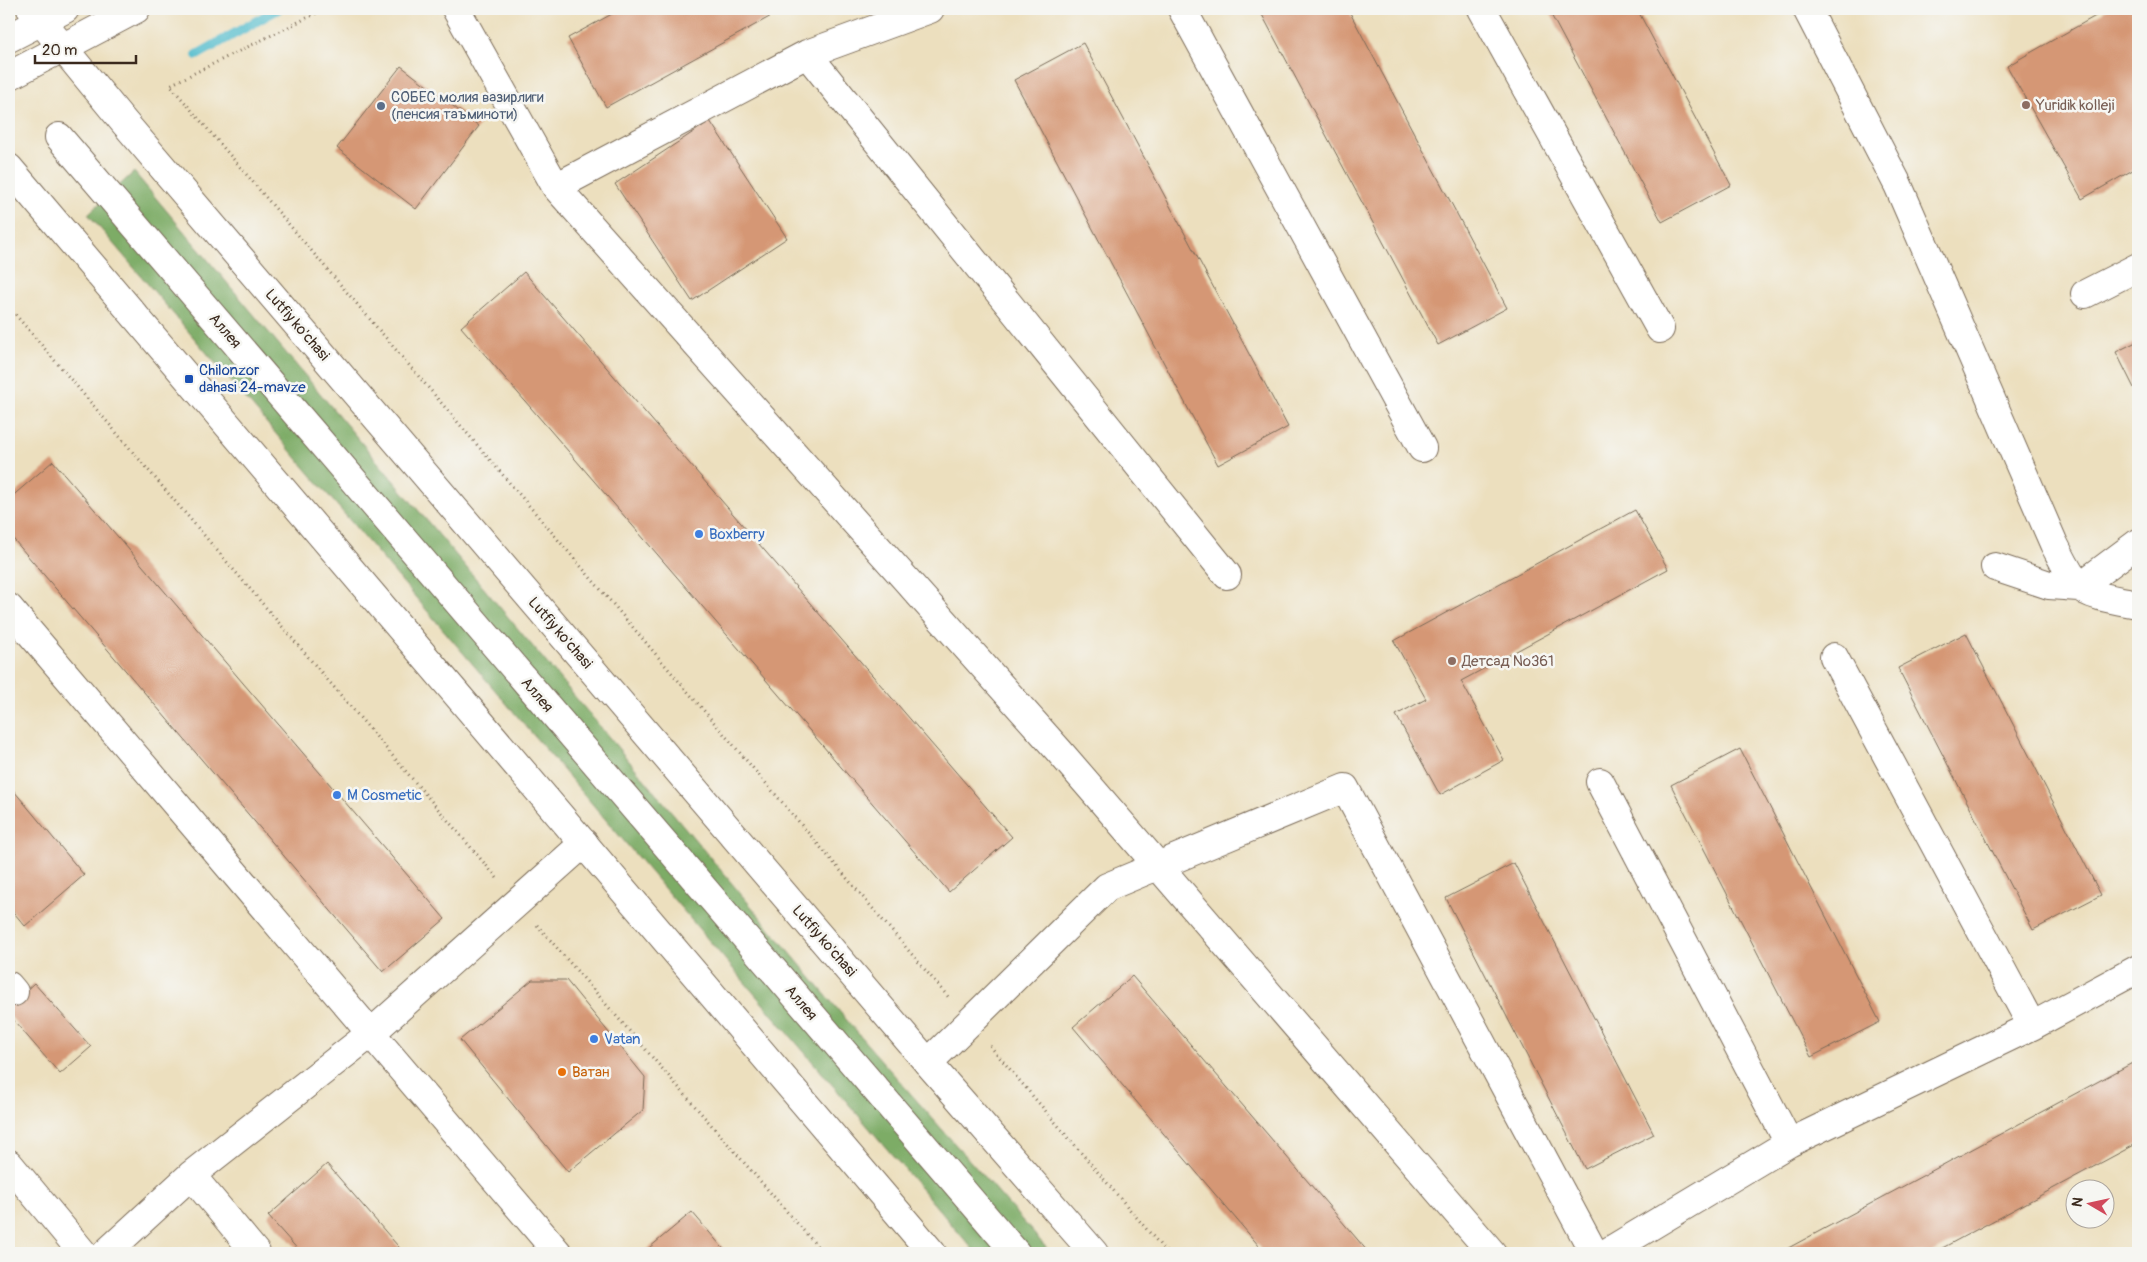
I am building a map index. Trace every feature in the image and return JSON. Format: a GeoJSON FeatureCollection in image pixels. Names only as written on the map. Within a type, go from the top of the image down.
{"type":"FeatureCollection","features":[{"type":"Feature","properties":{"kind":"main road"},"geometry":{"type":"LineString","coordinates":[[9,38],[36,15],[65,9]]}},
{"type":"Feature","properties":{"kind":"main road"},"geometry":{"type":"LineString","coordinates":[[9,76],[136,9]]}},
{"type":"Feature","properties":{"kind":"main road"},"geometry":{"type":"LineString","coordinates":[[456,9],[556,187],[1052,744],[1492,1253]]}},
{"type":"Feature","properties":{"kind":"main road"},"geometry":{"type":"LineString","coordinates":[[556,187],[807,54],[930,9]]}},
{"type":"Feature","properties":{"kind":"main road"},"geometry":{"type":"LineString","coordinates":[[1182,9],[1422,448]]}},
{"type":"Feature","properties":{"kind":"main road"},"geometry":{"type":"LineString","coordinates":[[1482,9],[1660,329]]}},
{"type":"Feature","properties":{"kind":"main road"},"geometry":{"type":"LineString","coordinates":[[1807,9],[1898,185],[2054,544],[2079,587]]}},
{"type":"Feature","properties":{"kind":"main road","name":"Lutfiy ko'chasi"},"geometry":{"type":"LineString","coordinates":[[36,15],[130,129],[928,1063],[1094,1253]]}},
{"type":"Feature","properties":{"kind":"main road"},"geometry":{"type":"LineString","coordinates":[[807,54],[1227,575]]}},
{"type":"Feature","properties":{"kind":"main road","name":"Аллея"},"geometry":{"type":"LineString","coordinates":[[59,138],[1016,1253]]}},
{"type":"Feature","properties":{"kind":"main road"},"geometry":{"type":"LineString","coordinates":[[9,168],[932,1253]]}},
{"type":"Feature","properties":{"kind":"main road"},"geometry":{"type":"LineString","coordinates":[[2085,294],[2138,267]]}},
{"type":"Feature","properties":{"kind":"main road"},"geometry":{"type":"LineString","coordinates":[[2079,587],[2138,543]]}},
{"type":"Feature","properties":{"kind":"main road"},"geometry":{"type":"LineString","coordinates":[[1995,566],[2049,585],[2079,587],[2099,596],[2138,604]]}},
{"type":"Feature","properties":{"kind":"main road"},"geometry":{"type":"LineString","coordinates":[[9,608],[558,1253]]}},
{"type":"Feature","properties":{"kind":"main road"},"geometry":{"type":"LineString","coordinates":[[1834,657],[2032,1026]]}},
{"type":"Feature","properties":{"kind":"main road"},"geometry":{"type":"LineString","coordinates":[[1600,782],[1789,1143]]}},
{"type":"Feature","properties":{"kind":"main road"},"geometry":{"type":"LineString","coordinates":[[928,1063],[1107,887],[1345,788],[1594,1253]]}},
{"type":"Feature","properties":{"kind":"main road"},"geometry":{"type":"LineString","coordinates":[[106,1253],[191,1175],[370,1034],[584,843]]}},
{"type":"Feature","properties":{"kind":"main road"},"geometry":{"type":"LineString","coordinates":[[1606,1253],[1789,1143],[2032,1026],[2138,969]]}},
{"type":"Feature","properties":{"kind":"main road"},"geometry":{"type":"LineString","coordinates":[[9,1164],[83,1253]]}},
{"type":"Feature","properties":{"kind":"main road"},"geometry":{"type":"LineString","coordinates":[[191,1175],[256,1253]]}},
{"type":"Feature","properties":{"kind":"path"},"geometry":{"type":"LineString","coordinates":[[324,9],[170,85],[1167,1253]]}},
{"type":"Feature","properties":{"kind":"path"},"geometry":{"type":"LineString","coordinates":[[9,307],[517,901],[823,1253]]}},
{"type":"Feature","properties":{"kind":"green space"},"geometry":{"type":"Polygon","coordinates":[[[134,172],[866,1043],[1051,1253],[976,1253],[88,214],[134,172]]]}},
{"type":"Feature","properties":{"kind":"building"},"geometry":{"type":"Polygon","coordinates":[[[621,9],[784,9],[606,107],[568,38],[621,9]]]}},
{"type":"Feature","properties":{"kind":"building"},"geometry":{"type":"Polygon","coordinates":[[[1259,9],[1348,9],[1507,308],[1438,345],[1259,9]]]}},
{"type":"Feature","properties":{"kind":"building"},"geometry":{"type":"Polygon","coordinates":[[[1548,9],[1637,9],[1731,185],[1662,222],[1548,9]]]}},
{"type":"Feature","properties":{"kind":"building"},"geometry":{"type":"Polygon","coordinates":[[[2108,9],[2138,9],[2138,167],[2082,199],[2007,66],[2108,9]]]}},
{"type":"Feature","properties":{"kind":"building"},"geometry":{"type":"Polygon","coordinates":[[[1083,43],[1288,427],[1218,465],[1014,80],[1083,43]]]}},
{"type":"Feature","properties":{"kind":"building"},"geometry":{"type":"Polygon","coordinates":[[[401,66],[479,126],[416,209],[337,148],[401,66]]]}},
{"type":"Feature","properties":{"kind":"building"},"geometry":{"type":"Polygon","coordinates":[[[710,121],[787,238],[692,301],[615,184],[710,121]]]}},
{"type":"Feature","properties":{"kind":"building"},"geometry":{"type":"Polygon","coordinates":[[[524,272],[1012,837],[949,892],[461,327],[524,272]]]}},
{"type":"Feature","properties":{"kind":"building"},"geometry":{"type":"Polygon","coordinates":[[[2138,341],[2138,396],[2116,352],[2138,341]]]}},
{"type":"Feature","properties":{"kind":"building"},"geometry":{"type":"Polygon","coordinates":[[[53,461],[445,919],[383,972],[9,534],[9,499],[53,461]]]}},
{"type":"Feature","properties":{"kind":"building","name":"Детсад №361"},"geometry":{"type":"Polygon","coordinates":[[[1635,510],[1668,569],[1461,681],[1504,760],[1440,795],[1396,715],[1426,699],[1394,641],[1635,510]]]}},
{"type":"Feature","properties":{"kind":"building"},"geometry":{"type":"Polygon","coordinates":[[[1966,633],[2101,895],[2033,930],[1898,668],[1966,633]]]}},
{"type":"Feature","properties":{"kind":"building"},"geometry":{"type":"Polygon","coordinates":[[[1740,749],[1880,1022],[1811,1057],[1671,785],[1740,749]]]}},
{"type":"Feature","properties":{"kind":"building"},"geometry":{"type":"Polygon","coordinates":[[[9,785],[84,875],[25,926],[9,907],[9,785]]]}},
{"type":"Feature","properties":{"kind":"building"},"geometry":{"type":"Polygon","coordinates":[[[1514,863],[1654,1134],[1585,1169],[1446,898],[1514,863]]]}},
{"type":"Feature","properties":{"kind":"building"},"geometry":{"type":"Polygon","coordinates":[[[1132,976],[1369,1253],[1265,1253],[1073,1027],[1132,976]]]}},
{"type":"Feature","properties":{"kind":"building","name":"Vatan"},"geometry":{"type":"Polygon","coordinates":[[[532,980],[566,980],[645,1077],[643,1110],[568,1172],[460,1040],[532,980]]]}},
{"type":"Feature","properties":{"kind":"building"},"geometry":{"type":"Polygon","coordinates":[[[34,983],[91,1047],[60,1074],[9,1015],[9,1006],[34,983]]]}},
{"type":"Feature","properties":{"kind":"building"},"geometry":{"type":"Polygon","coordinates":[[[2138,1060],[2138,1143],[2069,1180],[2064,1180],[2064,1183],[1933,1253],[1779,1253],[2138,1060]]]}},
{"type":"Feature","properties":{"kind":"building"},"geometry":{"type":"Polygon","coordinates":[[[327,1164],[404,1253],[301,1253],[268,1216],[327,1164]]]}},
{"type":"Feature","properties":{"kind":"building"},"geometry":{"type":"Polygon","coordinates":[[[692,1212],[727,1253],[643,1253],[692,1212]]]}},
{"type":"Feature","properties":{"kind":"waterway"},"geometry":{"type":"LineString","coordinates":[[197,55],[278,9]]}},
{"type":"Feature","properties":{"kind":"place","name":"Yuridik kolleji"},"geometry":{"type":"Point","coordinates":[2026,105]}},
{"type":"Feature","properties":{"kind":"place","name":"СОБЕС молия вазирлиги (пенсия таъминоти)"},"geometry":{"type":"Point","coordinates":[381,106]}},
{"type":"Feature","properties":{"kind":"place","name":"Chilonzor dahasi 24-mavze"},"geometry":{"type":"Point","coordinates":[189,379]}},
{"type":"Feature","properties":{"kind":"place","name":"Boxberry"},"geometry":{"type":"Point","coordinates":[699,534]}},
{"type":"Feature","properties":{"kind":"place","name":"Детсад №361"},"geometry":{"type":"Point","coordinates":[1452,661]}},
{"type":"Feature","properties":{"kind":"place","name":"M Cosmetic"},"geometry":{"type":"Point","coordinates":[337,795]}},
{"type":"Feature","properties":{"kind":"place","name":"Vatan"},"geometry":{"type":"Point","coordinates":[594,1039]}},
{"type":"Feature","properties":{"kind":"place","name":"Ватан"},"geometry":{"type":"Point","coordinates":[562,1072]}}]}
